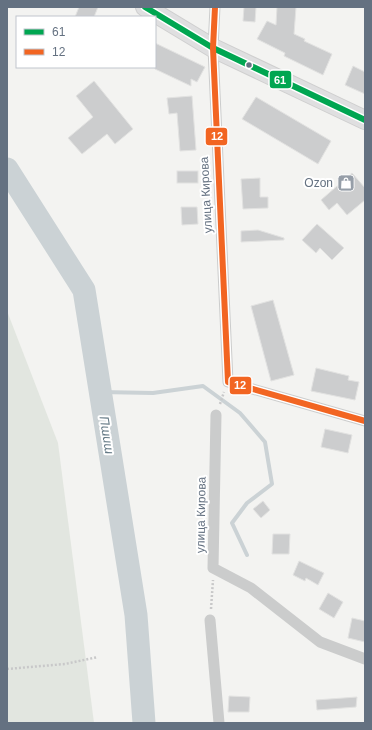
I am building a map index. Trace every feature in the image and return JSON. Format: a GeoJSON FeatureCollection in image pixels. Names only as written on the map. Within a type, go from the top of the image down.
{"type":"FeatureCollection","features":[{"type":"Feature","properties":{"kind":"main road"},"geometry":{"type":"LineString","coordinates":[[145,7],[213,48],[365,120]]}},
{"type":"Feature","properties":{"kind":"street","name":"улица Кирова"},"geometry":{"type":"LineString","coordinates":[[215,7],[213,48],[228,382]]}},
{"type":"Feature","properties":{"kind":"street"},"geometry":{"type":"LineString","coordinates":[[228,382],[365,422]]}},
{"type":"Feature","properties":{"kind":"street","name":"улица Кирова"},"geometry":{"type":"LineString","coordinates":[[213,568],[216,415]]}},
{"type":"Feature","properties":{"kind":"street"},"geometry":{"type":"LineString","coordinates":[[213,568],[251,588],[320,642],[365,659]]}},
{"type":"Feature","properties":{"kind":"street"},"geometry":{"type":"LineString","coordinates":[[210,620],[219,723]]}},
{"type":"Feature","properties":{"kind":"path"},"geometry":{"type":"LineString","coordinates":[[216,415],[228,382]]}},
{"type":"Feature","properties":{"kind":"path"},"geometry":{"type":"LineString","coordinates":[[210,620],[213,568]]}},
{"type":"Feature","properties":{"kind":"path"},"geometry":{"type":"LineString","coordinates":[[7,669],[65,664],[98,657]]}},
{"type":"Feature","properties":{"kind":"shaded area"},"geometry":{"type":"Polygon","coordinates":[[[7,311],[58,443],[94,723],[7,723],[7,311]]]}},
{"type":"Feature","properties":{"kind":"building"},"geometry":{"type":"Polygon","coordinates":[[[79,7],[98,7],[94,16],[75,16],[79,7]]]}},
{"type":"Feature","properties":{"kind":"building"},"geometry":{"type":"Polygon","coordinates":[[[244,7],[256,7],[255,22],[243,21],[244,7]]]}},
{"type":"Feature","properties":{"kind":"building"},"geometry":{"type":"Polygon","coordinates":[[[277,7],[296,7],[294,34],[305,39],[304,41],[332,54],[323,75],[284,56],[285,53],[257,39],[267,21],[276,25],[277,7]]]}},
{"type":"Feature","properties":{"kind":"building"},"geometry":{"type":"Polygon","coordinates":[[[156,43],[205,67],[197,82],[191,79],[191,86],[155,69],[156,43]]]}},
{"type":"Feature","properties":{"kind":"building"},"geometry":{"type":"Polygon","coordinates":[[[353,66],[365,72],[365,94],[345,85],[353,66]]]}},
{"type":"Feature","properties":{"kind":"building"},"geometry":{"type":"Polygon","coordinates":[[[94,81],[133,129],[115,144],[107,134],[82,154],[68,138],[93,117],[76,96],[94,81]]]}},
{"type":"Feature","properties":{"kind":"building"},"geometry":{"type":"Polygon","coordinates":[[[192,96],[196,150],[180,151],[177,113],[169,114],[167,98],[192,96]]]}},
{"type":"Feature","properties":{"kind":"building"},"geometry":{"type":"Polygon","coordinates":[[[256,97],[331,141],[318,164],[242,119],[256,97]]]}},
{"type":"Feature","properties":{"kind":"building"},"geometry":{"type":"Polygon","coordinates":[[[177,171],[198,171],[198,183],[177,183],[177,171]]]}},
{"type":"Feature","properties":{"kind":"building"},"geometry":{"type":"Polygon","coordinates":[[[352,173],[365,188],[365,200],[347,215],[337,203],[329,210],[321,200],[352,173]]]}},
{"type":"Feature","properties":{"kind":"building"},"geometry":{"type":"Polygon","coordinates":[[[260,178],[260,197],[268,197],[268,208],[243,209],[241,179],[260,178]]]}},
{"type":"Feature","properties":{"kind":"building"},"geometry":{"type":"Polygon","coordinates":[[[181,207],[197,207],[198,224],[182,225],[181,207]]]}},
{"type":"Feature","properties":{"kind":"building"},"geometry":{"type":"Polygon","coordinates":[[[317,224],[344,248],[332,260],[320,248],[316,253],[302,240],[317,224]]]}},
{"type":"Feature","properties":{"kind":"building"},"geometry":{"type":"Polygon","coordinates":[[[258,230],[284,238],[284,240],[241,242],[241,231],[258,230]]]}},
{"type":"Feature","properties":{"kind":"building"},"geometry":{"type":"Polygon","coordinates":[[[273,300],[294,375],[271,381],[251,306],[273,300]]]}},
{"type":"Feature","properties":{"kind":"building"},"geometry":{"type":"Polygon","coordinates":[[[316,368],[349,376],[348,380],[359,382],[355,400],[311,391],[316,368]]]}},
{"type":"Feature","properties":{"kind":"building"},"geometry":{"type":"Polygon","coordinates":[[[325,429],[352,435],[348,453],[321,447],[325,429]]]}},
{"type":"Feature","properties":{"kind":"building"},"geometry":{"type":"Polygon","coordinates":[[[263,501],[270,510],[261,518],[253,509],[263,501]]]}},
{"type":"Feature","properties":{"kind":"building"},"geometry":{"type":"Polygon","coordinates":[[[273,534],[290,534],[289,554],[272,554],[273,534]]]}},
{"type":"Feature","properties":{"kind":"building"},"geometry":{"type":"Polygon","coordinates":[[[299,561],[324,573],[318,585],[306,578],[305,581],[293,575],[299,561]]]}},
{"type":"Feature","properties":{"kind":"building"},"geometry":{"type":"Polygon","coordinates":[[[328,593],[343,602],[334,618],[319,609],[328,593]]]}},
{"type":"Feature","properties":{"kind":"building"},"geometry":{"type":"Polygon","coordinates":[[[352,618],[365,621],[365,642],[348,638],[352,618]]]}},
{"type":"Feature","properties":{"kind":"building"},"geometry":{"type":"Polygon","coordinates":[[[229,696],[250,697],[249,712],[228,712],[229,696]]]}},
{"type":"Feature","properties":{"kind":"building"},"geometry":{"type":"Polygon","coordinates":[[[357,697],[356,707],[317,710],[316,700],[357,697]]]}},
{"type":"Feature","properties":{"kind":"waterway","name":"Пшиш"},"geometry":{"type":"LineString","coordinates":[[7,169],[84,290],[136,615],[144,723]]}},
{"type":"Feature","properties":{"kind":"waterway"},"geometry":{"type":"LineString","coordinates":[[100,392],[153,393],[203,386],[240,413],[265,442],[272,484],[247,503],[232,523],[247,555]]}},
{"type":"Feature","properties":{"kind":"transit line","name":"61"},"geometry":{"type":"LineString","coordinates":[[145,7],[213,48],[365,120]]}},
{"type":"Feature","properties":{"kind":"transit line","name":"12"},"geometry":{"type":"LineString","coordinates":[[215,7],[213,48],[228,382],[365,421]]}},
{"type":"Feature","properties":{"kind":"place","name":"Ozon"},"geometry":{"type":"Point","coordinates":[346,183]}}]}
